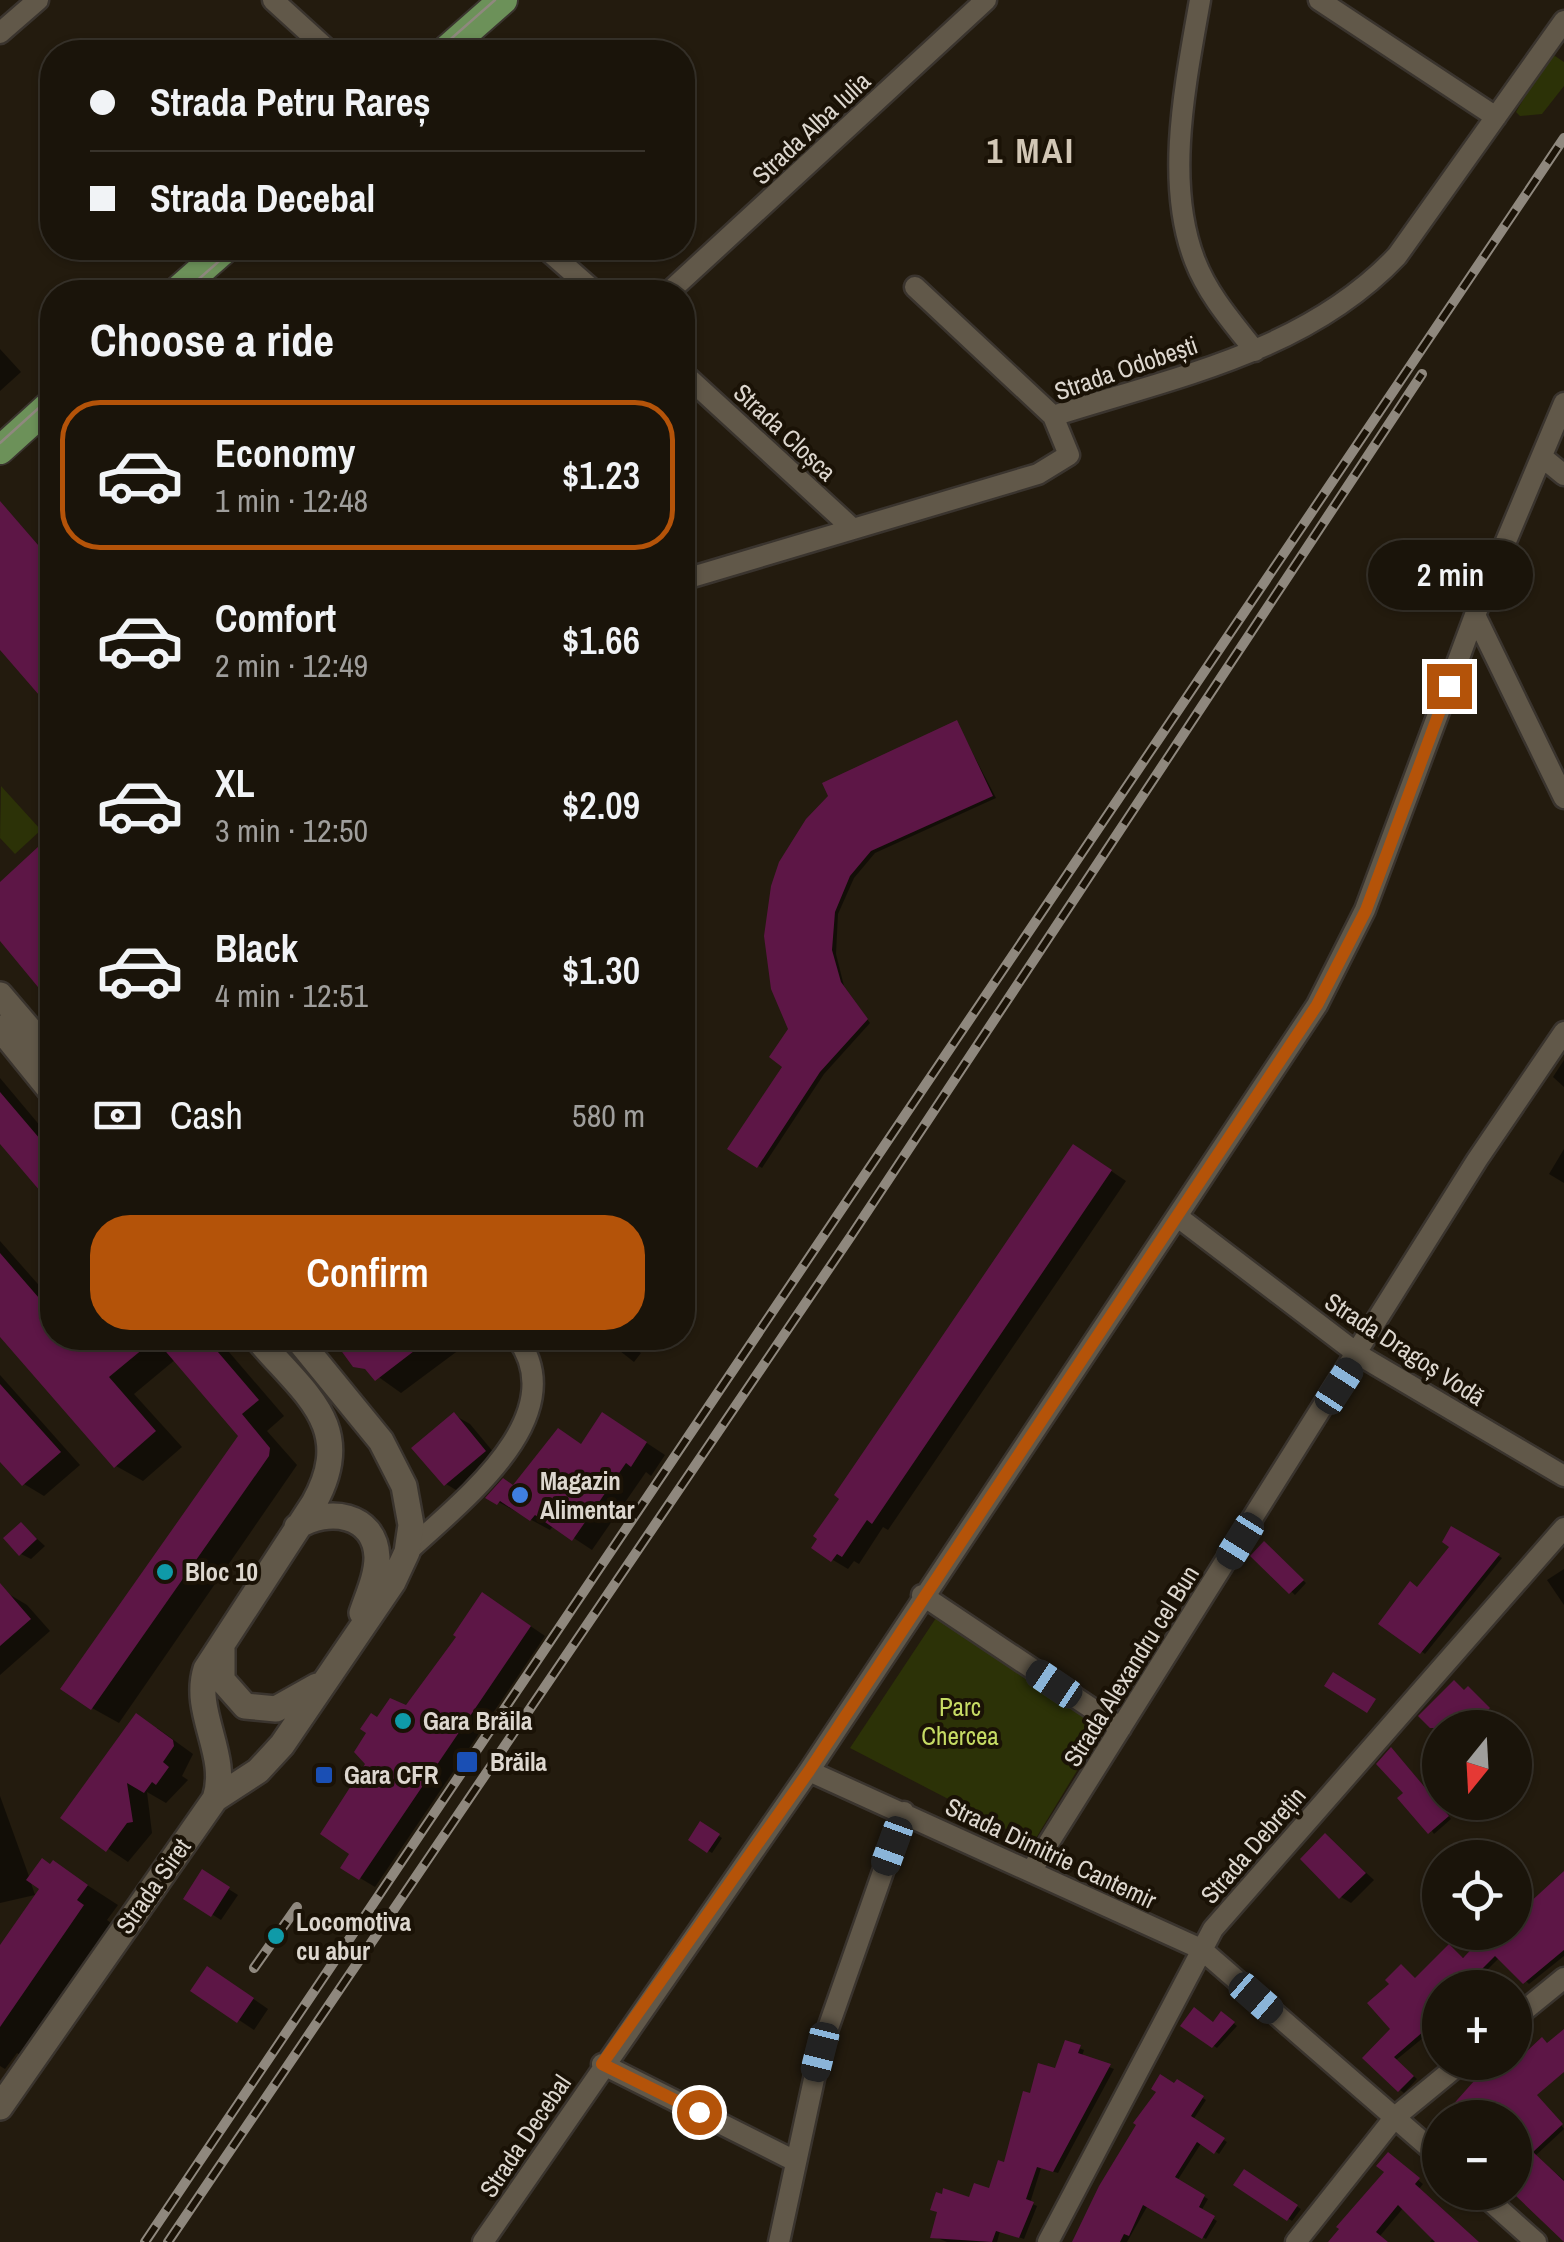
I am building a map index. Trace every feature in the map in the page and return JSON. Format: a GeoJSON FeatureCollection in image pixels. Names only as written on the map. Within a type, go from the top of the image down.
{"type":"FeatureCollection","features":[{"type":"Feature","properties":{"kind":"main road"},"geometry":{"type":"LineString","coordinates":[[458,40],[503,0]]}},
{"type":"Feature","properties":{"kind":"main road"},"geometry":{"type":"LineString","coordinates":[[190,280],[212,260]]}},
{"type":"Feature","properties":{"kind":"main road"},"geometry":{"type":"LineString","coordinates":[[0,450],[40,413]]}},
{"type":"Feature","properties":{"kind":"street"},"geometry":{"type":"LineString","coordinates":[[0,34],[38,0]]}},
{"type":"Feature","properties":{"kind":"street"},"geometry":{"type":"LineString","coordinates":[[272,0],[317,40]]}},
{"type":"Feature","properties":{"kind":"street","name":"Strada Alba Iulia"},"geometry":{"type":"LineString","coordinates":[[682,280],[986,0]]}},
{"type":"Feature","properties":{"kind":"street"},"geometry":{"type":"LineString","coordinates":[[1200,0],[1181,147],[1182,210],[1204,282],[1255,351]]}},
{"type":"Feature","properties":{"kind":"street"},"geometry":{"type":"LineString","coordinates":[[1332,3],[1496,117]]}},
{"type":"Feature","properties":{"kind":"street","name":"Strada Odobești"},"geometry":{"type":"LineString","coordinates":[[695,576],[1038,474],[1070,455],[1053,416],[1255,351],[1318,322],[1365,290],[1398,256],[1564,21]]}},
{"type":"Feature","properties":{"kind":"street"},"geometry":{"type":"LineString","coordinates":[[559,260],[582,280]]}},
{"type":"Feature","properties":{"kind":"street"},"geometry":{"type":"LineString","coordinates":[[915,287],[1053,416]]}},
{"type":"Feature","properties":{"kind":"street","name":"Strada Cloșca"},"geometry":{"type":"LineString","coordinates":[[695,384],[853,529]]}},
{"type":"Feature","properties":{"kind":"street","name":"Strada Decebal"},"geometry":{"type":"LineString","coordinates":[[483,2242],[602,2064],[809,1771],[922,1595],[1178,1217],[1344,958],[1476,615],[1551,447],[1564,403]]}},
{"type":"Feature","properties":{"kind":"street"},"geometry":{"type":"LineString","coordinates":[[1551,447],[1564,475]]}},
{"type":"Feature","properties":{"kind":"street"},"geometry":{"type":"LineString","coordinates":[[1476,615],[1564,798]]}},
{"type":"Feature","properties":{"kind":"street"},"geometry":{"type":"LineString","coordinates":[[0,995],[40,1042]]}},
{"type":"Feature","properties":{"kind":"street"},"geometry":{"type":"LineString","coordinates":[[0,1028],[40,1077]]}},
{"type":"Feature","properties":{"kind":"street","name":"Strada Alexandru cel Bun"},"geometry":{"type":"LineString","coordinates":[[1032,1871],[1478,1160],[1564,1032]]}},
{"type":"Feature","properties":{"kind":"street","name":"Strada Dragoș Vodă"},"geometry":{"type":"LineString","coordinates":[[1178,1217],[1359,1355],[1564,1476]]}},
{"type":"Feature","properties":{"kind":"street"},"geometry":{"type":"LineString","coordinates":[[215,1798],[219,1764],[205,1712],[203,1679],[222,1640],[326,1480],[333,1446],[320,1414],[266,1350]]}},
{"type":"Feature","properties":{"kind":"street","name":"Strada Siret"},"geometry":{"type":"LineString","coordinates":[[0,2107],[215,1798],[270,1759],[393,1582],[407,1552],[409,1506],[392,1460],[360,1410],[307,1350]]}},
{"type":"Feature","properties":{"kind":"street"},"geometry":{"type":"LineString","coordinates":[[407,1552],[495,1468],[517,1435],[529,1406],[532,1381],[524,1350]]}},
{"type":"Feature","properties":{"kind":"street","name":"Strada Siret"},"geometry":{"type":"LineString","coordinates":[[297,1527],[311,1517],[334,1514],[354,1520],[369,1533],[377,1563],[356,1636]]}},
{"type":"Feature","properties":{"kind":"street","name":"Strada Debrețin"},"geometry":{"type":"LineString","coordinates":[[1048,2242],[1200,1950],[1385,1728],[1564,1528]]}},
{"type":"Feature","properties":{"kind":"street"},"geometry":{"type":"LineString","coordinates":[[922,1595],[1120,1728]]}},
{"type":"Feature","properties":{"kind":"street","name":"Strada Siret"},"geometry":{"type":"LineString","coordinates":[[222,1640],[222,1680],[236,1698],[256,1710],[276,1709],[323,1683]]}},
{"type":"Feature","properties":{"kind":"street","name":"Strada Dimitrie Cantemir"},"geometry":{"type":"LineString","coordinates":[[809,1771],[1200,1950],[1422,2141]]}},
{"type":"Feature","properties":{"kind":"street"},"geometry":{"type":"LineString","coordinates":[[780,2242],[795,2161],[842,1980],[904,1812]]}},
{"type":"Feature","properties":{"kind":"street"},"geometry":{"type":"LineString","coordinates":[[1532,2004],[1564,1978]]}},
{"type":"Feature","properties":{"kind":"street"},"geometry":{"type":"LineString","coordinates":[[602,2064],[795,2161]]}},
{"type":"Feature","properties":{"kind":"street"},"geometry":{"type":"LineString","coordinates":[[1296,2242],[1395,2118],[1440,2080]]}},
{"type":"Feature","properties":{"kind":"street"},"geometry":{"type":"LineString","coordinates":[[1500,2210],[1536,2242]]}},
{"type":"Feature","properties":{"kind":"green space"},"geometry":{"type":"Polygon","coordinates":[[[1555,56],[1564,62],[1564,86],[1542,114],[1520,116],[1516,112],[1548,57],[1555,56]]]}},
{"type":"Feature","properties":{"kind":"green space"},"geometry":{"type":"Polygon","coordinates":[[[1,786],[40,831],[15,854],[0,838],[1,786]]]}},
{"type":"Feature","properties":{"kind":"green space","name":"Parc Chercea"},"geometry":{"type":"Polygon","coordinates":[[[936,1618],[1103,1728],[1033,1843],[850,1748],[936,1618]]]}},
{"type":"Feature","properties":{"kind":"building"},"geometry":{"type":"Polygon","coordinates":[[[0,501],[40,547],[40,696],[0,650],[0,501]]]}},
{"type":"Feature","properties":{"kind":"building"},"geometry":{"type":"Polygon","coordinates":[[[957,720],[993,796],[871,851],[850,876],[835,912],[832,950],[841,982],[868,1019],[820,1072],[757,1168],[727,1149],[782,1067],[769,1057],[788,1029],[771,989],[764,936],[771,886],[779,862],[806,819],[828,796],[822,783],[957,720]]]}},
{"type":"Feature","properties":{"kind":"building"},"geometry":{"type":"Polygon","coordinates":[[[40,845],[40,989],[0,941],[0,882],[40,845]]]}},
{"type":"Feature","properties":{"kind":"building"},"geometry":{"type":"Polygon","coordinates":[[[0,1092],[40,1139],[40,1191],[0,1144],[0,1092]]]}},
{"type":"Feature","properties":{"kind":"building"},"geometry":{"type":"Polygon","coordinates":[[[1073,1144],[1112,1170],[872,1524],[867,1520],[842,1557],[837,1554],[831,1562],[811,1548],[817,1539],[813,1536],[839,1499],[834,1495],[1073,1144]]]}},
{"type":"Feature","properties":{"kind":"building"},"geometry":{"type":"Polygon","coordinates":[[[0,1253],[40,1299],[40,1350],[142,1350],[109,1377],[156,1431],[114,1468],[0,1337],[0,1253]]]}},
{"type":"Feature","properties":{"kind":"building"},"geometry":{"type":"Polygon","coordinates":[[[164,1350],[216,1350],[259,1400],[242,1414],[270,1448],[269,1456],[91,1710],[60,1689],[238,1436],[164,1350]]]}},
{"type":"Feature","properties":{"kind":"building"},"geometry":{"type":"Polygon","coordinates":[[[341,1350],[415,1350],[375,1381],[365,1369],[353,1367],[341,1350]]]}},
{"type":"Feature","properties":{"kind":"building"},"geometry":{"type":"Polygon","coordinates":[[[0,1384],[61,1452],[22,1486],[0,1462],[0,1384]]]}},
{"type":"Feature","properties":{"kind":"building"},"geometry":{"type":"Polygon","coordinates":[[[454,1412],[486,1451],[444,1486],[411,1448],[454,1412]]]}},
{"type":"Feature","properties":{"kind":"building"},"geometry":{"type":"Polygon","coordinates":[[[602,1412],[647,1442],[631,1467],[626,1463],[572,1541],[535,1515],[530,1521],[500,1501],[497,1505],[485,1498],[503,1478],[513,1485],[558,1428],[581,1444],[602,1412]]]}},
{"type":"Feature","properties":{"kind":"building"},"geometry":{"type":"Polygon","coordinates":[[[21,1522],[37,1539],[19,1556],[3,1538],[21,1522]]]}},
{"type":"Feature","properties":{"kind":"building"},"geometry":{"type":"Polygon","coordinates":[[[1451,1526],[1500,1554],[1420,1654],[1378,1624],[1410,1581],[1417,1587],[1449,1547],[1442,1542],[1451,1526]]]}},
{"type":"Feature","properties":{"kind":"building"},"geometry":{"type":"Polygon","coordinates":[[[1264,1541],[1304,1580],[1289,1594],[1250,1556],[1264,1541]]]}},
{"type":"Feature","properties":{"kind":"building"},"geometry":{"type":"Polygon","coordinates":[[[0,1583],[31,1619],[0,1646],[0,1583]]]}},
{"type":"Feature","properties":{"kind":"building","name":"Gara Brăila"},"geometry":{"type":"Polygon","coordinates":[[[482,1592],[531,1626],[359,1880],[340,1868],[349,1854],[320,1834],[365,1764],[354,1752],[366,1733],[360,1729],[371,1713],[377,1717],[390,1698],[406,1705],[456,1637],[453,1635],[482,1592]]]}},
{"type":"Feature","properties":{"kind":"building"},"geometry":{"type":"Polygon","coordinates":[[[1333,1672],[1376,1699],[1367,1713],[1324,1686],[1333,1672]]]}},
{"type":"Feature","properties":{"kind":"building"},"geometry":{"type":"Polygon","coordinates":[[[1454,1680],[1464,1690],[1468,1686],[1490,1708],[1488,1710],[1424,1710],[1454,1680]]]}},
{"type":"Feature","properties":{"kind":"building"},"geometry":{"type":"Polygon","coordinates":[[[136,1713],[173,1740],[174,1746],[163,1762],[169,1767],[156,1785],[152,1782],[144,1793],[127,1783],[133,1822],[127,1823],[106,1852],[60,1818],[136,1713]]]}},
{"type":"Feature","properties":{"kind":"building"},"geometry":{"type":"Polygon","coordinates":[[[1391,1747],[1422,1784],[1422,1820],[1444,1820],[1428,1834],[1397,1798],[1403,1793],[1376,1764],[1391,1747]]]}},
{"type":"Feature","properties":{"kind":"building"},"geometry":{"type":"Polygon","coordinates":[[[700,1821],[720,1834],[707,1853],[688,1840],[700,1821]]]}},
{"type":"Feature","properties":{"kind":"building"},"geometry":{"type":"Polygon","coordinates":[[[1325,1833],[1366,1873],[1339,1899],[1300,1859],[1325,1833]]]}},
{"type":"Feature","properties":{"kind":"building"},"geometry":{"type":"Polygon","coordinates":[[[42,1858],[50,1864],[53,1860],[88,1885],[77,1900],[84,1905],[0,2027],[0,1945],[39,1889],[26,1880],[42,1858]]]}},
{"type":"Feature","properties":{"kind":"building"},"geometry":{"type":"Polygon","coordinates":[[[202,1869],[230,1887],[211,1917],[183,1899],[202,1869]]]}},
{"type":"Feature","properties":{"kind":"building"},"geometry":{"type":"Polygon","coordinates":[[[1564,1871],[1564,1950],[1532,1977],[1532,1970],[1509,1970],[1495,1956],[1481,1970],[1423,1970],[1443,1950],[1455,1950],[1463,1958],[1471,1950],[1532,1950],[1532,1900],[1564,1871]]]}},
{"type":"Feature","properties":{"kind":"building"},"geometry":{"type":"Polygon","coordinates":[[[1401,1964],[1415,1978],[1422,1971],[1422,2033],[1394,2057],[1414,2076],[1398,2092],[1362,2058],[1390,2029],[1367,2003],[1389,1984],[1385,1980],[1401,1964]]]}},
{"type":"Feature","properties":{"kind":"building"},"geometry":{"type":"Polygon","coordinates":[[[207,1966],[254,1998],[237,2023],[190,1991],[207,1966]]]}},
{"type":"Feature","properties":{"kind":"building"},"geometry":{"type":"Polygon","coordinates":[[[1194,2007],[1213,2022],[1221,2011],[1235,2022],[1212,2048],[1180,2026],[1194,2007]]]}},
{"type":"Feature","properties":{"kind":"building"},"geometry":{"type":"Polygon","coordinates":[[[1564,2029],[1564,2072],[1537,2095],[1563,2124],[1533,2152],[1564,2181],[1564,2242],[1531,2210],[1532,2100],[1457,2100],[1475,2080],[1532,2080],[1532,2046],[1542,2037],[1547,2043],[1564,2029]]]}},
{"type":"Feature","properties":{"kind":"building"},"geometry":{"type":"Polygon","coordinates":[[[1065,2040],[1081,2045],[1078,2053],[1111,2064],[1053,2172],[1037,2167],[1026,2199],[1034,2202],[1019,2238],[996,2231],[992,2242],[930,2238],[937,2212],[930,2210],[936,2192],[942,2194],[943,2188],[969,2197],[974,2183],[989,2188],[998,2160],[1004,2162],[1023,2091],[1030,2093],[1038,2063],[1055,2068],[1065,2040]]]}},
{"type":"Feature","properties":{"kind":"building"},"geometry":{"type":"Polygon","coordinates":[[[1160,2074],[1174,2083],[1177,2079],[1204,2096],[1191,2116],[1225,2138],[1214,2154],[1197,2142],[1175,2177],[1205,2195],[1199,2207],[1215,2216],[1202,2239],[1143,2205],[1129,2236],[1124,2234],[1120,2242],[1072,2242],[1099,2186],[1136,2125],[1133,2123],[1156,2092],[1151,2089],[1160,2074]]]}},
{"type":"Feature","properties":{"kind":"building"},"geometry":{"type":"Polygon","coordinates":[[[1388,2152],[1420,2178],[1415,2184],[1422,2190],[1422,2210],[1444,2210],[1479,2242],[1435,2242],[1398,2205],[1376,2232],[1388,2242],[1328,2242],[1339,2229],[1336,2227],[1384,2172],[1376,2166],[1388,2152]]]}},
{"type":"Feature","properties":{"kind":"building"},"geometry":{"type":"Polygon","coordinates":[[[1244,2169],[1298,2205],[1287,2221],[1233,2185],[1244,2169]]]}},
{"type":"Feature","properties":{"kind":"tram line"},"geometry":{"type":"LineString","coordinates":[[450,40],[495,0]]}},
{"type":"Feature","properties":{"kind":"tram line"},"geometry":{"type":"LineString","coordinates":[[198,280],[220,260]]}},
{"type":"Feature","properties":{"kind":"tram line"},"geometry":{"type":"LineString","coordinates":[[0,443],[40,407]]}},
{"type":"Feature","properties":{"kind":"railway"},"geometry":{"type":"LineString","coordinates":[[145,2242],[1564,138]]}},
{"type":"Feature","properties":{"kind":"railway"},"geometry":{"type":"LineString","coordinates":[[168,2242],[851,1236],[1422,374]]}},
{"type":"Feature","properties":{"kind":"railway"},"geometry":{"type":"LineString","coordinates":[[254,1968],[297,1907]]}},
{"type":"Feature","properties":{"kind":"place","name":"Magazin Alimentar"},"geometry":{"type":"Point","coordinates":[520,1495]}},
{"type":"Feature","properties":{"kind":"place","name":"Bloc 10"},"geometry":{"type":"Point","coordinates":[165,1572]}},
{"type":"Feature","properties":{"kind":"place","name":"Gara Brăila"},"geometry":{"type":"Point","coordinates":[403,1721]}},
{"type":"Feature","properties":{"kind":"place","name":"Brăila"},"geometry":{"type":"Point","coordinates":[467,1762]}},
{"type":"Feature","properties":{"kind":"place","name":"Gara CFR"},"geometry":{"type":"Point","coordinates":[324,1775]}},
{"type":"Feature","properties":{"kind":"place","name":"Locomotiva cu abur"},"geometry":{"type":"Point","coordinates":[276,1936]}},
{"type":"Feature","properties":{"kind":"district","name":"1 MAI"},"geometry":{"type":"Point","coordinates":[1031,151]}},
{"type":"Feature","properties":{"kind":"route"},"geometry":{"type":"LineString","coordinates":[[699,2112],[602,2064],[809,1771],[922,1595],[1317,1005],[1366,910],[1449,686]]}}]}
